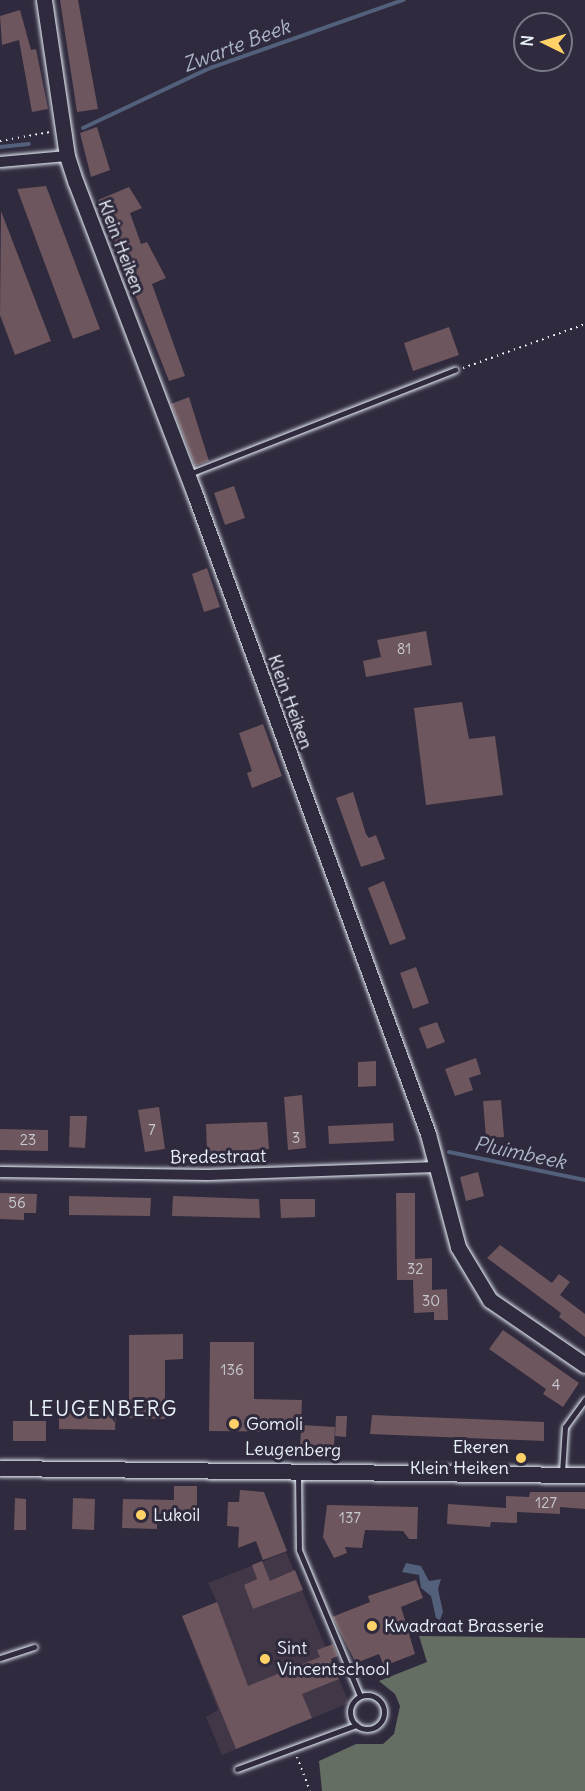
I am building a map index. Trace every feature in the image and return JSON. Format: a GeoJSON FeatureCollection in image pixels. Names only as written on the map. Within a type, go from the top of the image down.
{"type":"FeatureCollection","features":[{"type":"Feature","properties":{"kind":"street","name":"Klein Heiken"},"geometry":{"type":"LineString","coordinates":[[44,0],[67,156],[187,475],[428,1134],[458,1247],[490,1300],[585,1365]]}},
{"type":"Feature","properties":{"kind":"street"},"geometry":{"type":"LineString","coordinates":[[0,162],[67,156]]}},
{"type":"Feature","properties":{"kind":"street","name":"Bredestraat"},"geometry":{"type":"LineString","coordinates":[[0,1172],[208,1175],[436,1167]]}},
{"type":"Feature","properties":{"kind":"street","name":"Leugenberg"},"geometry":{"type":"LineString","coordinates":[[0,1468],[298,1469],[585,1475]]}},
{"type":"Feature","properties":{"kind":"lane"},"geometry":{"type":"LineString","coordinates":[[187,475],[455,370]]}},
{"type":"Feature","properties":{"kind":"lane"},"geometry":{"type":"LineString","coordinates":[[562,1475],[565,1427],[585,1399]]}},
{"type":"Feature","properties":{"kind":"lane"},"geometry":{"type":"LineString","coordinates":[[298,1469],[299,1550],[360,1696]]}},
{"type":"Feature","properties":{"kind":"lane"},"geometry":{"type":"LineString","coordinates":[[0,1658],[34,1647]]}},
{"type":"Feature","properties":{"kind":"lane"},"geometry":{"type":"LineString","coordinates":[[237,1769],[356,1725],[373,1728],[384,1714],[377,1698],[360,1696]]}},
{"type":"Feature","properties":{"kind":"lane"},"geometry":{"type":"LineString","coordinates":[[356,1725],[350,1717],[350,1707],[360,1696]]}},
{"type":"Feature","properties":{"kind":"path"},"geometry":{"type":"LineString","coordinates":[[0,141],[64,129]]}},
{"type":"Feature","properties":{"kind":"path"},"geometry":{"type":"LineString","coordinates":[[455,370],[585,324]]}},
{"type":"Feature","properties":{"kind":"path"},"geometry":{"type":"LineString","coordinates":[[294,1748],[310,1791]]}},
{"type":"Feature","properties":{"kind":"shaded area","name":"Sint Vincentschool"},"geometry":{"type":"Polygon","coordinates":[[[286,1552],[349,1703],[222,1755],[206,1717],[218,1710],[182,1616],[217,1602],[208,1583],[286,1552]]]}},
{"type":"Feature","properties":{"kind":"green space"},"geometry":{"type":"Polygon","coordinates":[[[419,1636],[585,1638],[585,1791],[322,1791],[319,1761],[356,1744],[383,1744],[394,1734],[400,1706],[395,1694],[379,1681],[427,1662],[419,1636]]]}},
{"type":"Feature","properties":{"kind":"water"},"geometry":{"type":"Polygon","coordinates":[[[406,1563],[421,1566],[429,1581],[441,1579],[438,1589],[443,1612],[440,1620],[436,1618],[431,1596],[421,1588],[419,1575],[402,1572],[406,1563]]]}},
{"type":"Feature","properties":{"kind":"building"},"geometry":{"type":"Polygon","coordinates":[[[60,0],[78,0],[98,109],[77,112],[60,0]]]}},
{"type":"Feature","properties":{"kind":"building"},"geometry":{"type":"Polygon","coordinates":[[[20,10],[31,50],[36,49],[48,109],[32,112],[19,40],[2,45],[0,16],[20,10]]]}},
{"type":"Feature","properties":{"kind":"building"},"geometry":{"type":"Polygon","coordinates":[[[97,127],[110,170],[91,177],[80,133],[97,127]]]}},
{"type":"Feature","properties":{"kind":"building"},"geometry":{"type":"Polygon","coordinates":[[[46,186],[100,329],[73,339],[17,189],[46,186]]]}},
{"type":"Feature","properties":{"kind":"building"},"geometry":{"type":"Polygon","coordinates":[[[129,187],[142,208],[130,213],[141,244],[147,242],[166,278],[152,284],[185,376],[169,381],[98,200],[129,187]]]}},
{"type":"Feature","properties":{"kind":"building"},"geometry":{"type":"Polygon","coordinates":[[[1,211],[51,341],[15,355],[0,315],[1,211]]]}},
{"type":"Feature","properties":{"kind":"building"},"geometry":{"type":"Polygon","coordinates":[[[449,327],[459,355],[413,371],[404,343],[449,327]]]}},
{"type":"Feature","properties":{"kind":"building"},"geometry":{"type":"Polygon","coordinates":[[[189,397],[209,461],[195,466],[171,404],[189,397]]]}},
{"type":"Feature","properties":{"kind":"building"},"geometry":{"type":"Polygon","coordinates":[[[234,486],[245,518],[225,525],[214,493],[234,486]]]}},
{"type":"Feature","properties":{"kind":"building"},"geometry":{"type":"Polygon","coordinates":[[[207,568],[220,607],[204,612],[192,574],[207,568]]]}},
{"type":"Feature","properties":{"kind":"building"},"geometry":{"type":"Polygon","coordinates":[[[426,631],[432,665],[366,677],[363,661],[381,657],[377,640],[426,631]]]}},
{"type":"Feature","properties":{"kind":"building"},"geometry":{"type":"Polygon","coordinates":[[[462,702],[469,739],[495,736],[503,795],[426,805],[414,708],[462,702]]]}},
{"type":"Feature","properties":{"kind":"building"},"geometry":{"type":"Polygon","coordinates":[[[263,724],[282,776],[252,788],[247,773],[252,771],[239,733],[263,724]]]}},
{"type":"Feature","properties":{"kind":"building"},"geometry":{"type":"Polygon","coordinates":[[[353,792],[366,834],[369,838],[376,835],[385,859],[361,867],[336,798],[353,792]]]}},
{"type":"Feature","properties":{"kind":"building"},"geometry":{"type":"Polygon","coordinates":[[[384,881],[406,939],[390,945],[368,888],[384,881]]]}},
{"type":"Feature","properties":{"kind":"building"},"geometry":{"type":"Polygon","coordinates":[[[416,967],[429,1003],[413,1009],[400,973],[416,967]]]}},
{"type":"Feature","properties":{"kind":"building"},"geometry":{"type":"Polygon","coordinates":[[[437,1022],[445,1042],[427,1049],[419,1028],[437,1022]]]}},
{"type":"Feature","properties":{"kind":"building"},"geometry":{"type":"Polygon","coordinates":[[[476,1058],[481,1074],[469,1078],[473,1090],[455,1096],[445,1069],[476,1058]]]}},
{"type":"Feature","properties":{"kind":"building"},"geometry":{"type":"Polygon","coordinates":[[[376,1061],[376,1086],[358,1087],[358,1062],[376,1061]]]}},
{"type":"Feature","properties":{"kind":"building"},"geometry":{"type":"Polygon","coordinates":[[[302,1095],[306,1148],[288,1150],[284,1097],[302,1095]]]}},
{"type":"Feature","properties":{"kind":"building"},"geometry":{"type":"Polygon","coordinates":[[[501,1100],[504,1137],[486,1138],[483,1101],[501,1100]]]}},
{"type":"Feature","properties":{"kind":"building"},"geometry":{"type":"Polygon","coordinates":[[[159,1107],[165,1149],[145,1152],[138,1110],[159,1107]]]}},
{"type":"Feature","properties":{"kind":"building"},"geometry":{"type":"Polygon","coordinates":[[[70,1116],[87,1116],[85,1148],[69,1147],[70,1116]]]}},
{"type":"Feature","properties":{"kind":"building"},"geometry":{"type":"Polygon","coordinates":[[[267,1122],[269,1149],[207,1152],[206,1124],[267,1122]]]}},
{"type":"Feature","properties":{"kind":"building"},"geometry":{"type":"Polygon","coordinates":[[[393,1123],[394,1141],[329,1144],[328,1126],[393,1123]]]}},
{"type":"Feature","properties":{"kind":"building"},"geometry":{"type":"Polygon","coordinates":[[[0,1129],[48,1130],[48,1151],[0,1150],[0,1129]]]}},
{"type":"Feature","properties":{"kind":"building"},"geometry":{"type":"Polygon","coordinates":[[[478,1172],[484,1196],[466,1201],[460,1177],[478,1172]]]}},
{"type":"Feature","properties":{"kind":"building"},"geometry":{"type":"Polygon","coordinates":[[[0,1193],[37,1194],[36,1213],[24,1213],[24,1220],[0,1219],[0,1193]]]}},
{"type":"Feature","properties":{"kind":"building"},"geometry":{"type":"Polygon","coordinates":[[[396,1193],[415,1193],[415,1259],[432,1258],[432,1290],[447,1289],[448,1320],[434,1320],[434,1312],[414,1313],[413,1280],[397,1280],[396,1193]]]}},
{"type":"Feature","properties":{"kind":"building"},"geometry":{"type":"Polygon","coordinates":[[[69,1196],[151,1198],[150,1216],[69,1215],[69,1196]]]}},
{"type":"Feature","properties":{"kind":"building"},"geometry":{"type":"Polygon","coordinates":[[[173,1196],[259,1199],[260,1218],[172,1216],[173,1196]]]}},
{"type":"Feature","properties":{"kind":"building"},"geometry":{"type":"Polygon","coordinates":[[[280,1199],[315,1199],[315,1217],[281,1218],[280,1199]]]}},
{"type":"Feature","properties":{"kind":"building"},"geometry":{"type":"Polygon","coordinates":[[[500,1245],[552,1283],[559,1274],[570,1282],[560,1295],[585,1314],[585,1337],[559,1317],[561,1313],[487,1258],[500,1245]]]}},
{"type":"Feature","properties":{"kind":"building"},"geometry":{"type":"Polygon","coordinates":[[[503,1330],[579,1383],[563,1407],[543,1394],[546,1389],[489,1349],[503,1330]]]}},
{"type":"Feature","properties":{"kind":"building"},"geometry":{"type":"Polygon","coordinates":[[[183,1334],[183,1359],[165,1360],[165,1419],[129,1418],[129,1335],[183,1334]]]}},
{"type":"Feature","properties":{"kind":"building"},"geometry":{"type":"Polygon","coordinates":[[[210,1342],[254,1342],[254,1399],[302,1400],[301,1425],[335,1427],[334,1446],[300,1445],[301,1432],[209,1431],[210,1342]]]}},
{"type":"Feature","properties":{"kind":"building"},"geometry":{"type":"Polygon","coordinates":[[[59,1411],[116,1412],[115,1430],[59,1429],[59,1411]]]}},
{"type":"Feature","properties":{"kind":"building"},"geometry":{"type":"Polygon","coordinates":[[[372,1415],[544,1422],[544,1441],[370,1434],[372,1415]]]}},
{"type":"Feature","properties":{"kind":"building"},"geometry":{"type":"Polygon","coordinates":[[[336,1416],[347,1416],[346,1437],[335,1436],[336,1416]]]}},
{"type":"Feature","properties":{"kind":"building"},"geometry":{"type":"Polygon","coordinates":[[[13,1421],[46,1421],[46,1441],[13,1441],[13,1421]]]}},
{"type":"Feature","properties":{"kind":"building"},"geometry":{"type":"Polygon","coordinates":[[[174,1486],[197,1486],[197,1514],[157,1514],[157,1529],[122,1528],[123,1499],[174,1500],[174,1486]]]}},
{"type":"Feature","properties":{"kind":"building"},"geometry":{"type":"Polygon","coordinates":[[[240,1490],[264,1492],[287,1551],[263,1560],[256,1541],[238,1548],[239,1527],[227,1526],[228,1502],[239,1502],[240,1490]]]}},
{"type":"Feature","properties":{"kind":"building"},"geometry":{"type":"Polygon","coordinates":[[[530,1492],[585,1492],[585,1509],[560,1507],[560,1514],[517,1512],[517,1523],[491,1522],[490,1527],[447,1524],[448,1504],[506,1508],[506,1496],[529,1497],[530,1492]]]}},
{"type":"Feature","properties":{"kind":"building"},"geometry":{"type":"Polygon","coordinates":[[[15,1498],[26,1499],[26,1530],[14,1530],[15,1498]]]}},
{"type":"Feature","properties":{"kind":"building"},"geometry":{"type":"Polygon","coordinates":[[[73,1498],[95,1499],[94,1530],[72,1529],[73,1498]]]}},
{"type":"Feature","properties":{"kind":"building"},"geometry":{"type":"Polygon","coordinates":[[[327,1505],[418,1507],[417,1539],[409,1539],[403,1531],[365,1530],[362,1548],[345,1547],[347,1553],[334,1558],[323,1537],[327,1505]]]}},
{"type":"Feature","properties":{"kind":"building"},"geometry":{"type":"Polygon","coordinates":[[[262,1561],[270,1581],[295,1570],[303,1590],[253,1609],[244,1585],[257,1579],[252,1565],[262,1561]]]}},
{"type":"Feature","properties":{"kind":"building","name":"Kwadraat Brasserie"},"geometry":{"type":"Polygon","coordinates":[[[416,1580],[423,1598],[401,1607],[415,1654],[384,1666],[379,1654],[356,1663],[332,1617],[370,1602],[368,1596],[416,1580]]]}},
{"type":"Feature","properties":{"kind":"building"},"geometry":{"type":"Polygon","coordinates":[[[217,1602],[248,1686],[320,1657],[317,1650],[333,1644],[338,1656],[331,1659],[339,1679],[302,1694],[312,1718],[236,1749],[182,1616],[217,1602]]]}},
{"type":"Feature","properties":{"kind":"waterway","name":"Zwarte Beek"},"geometry":{"type":"LineString","coordinates":[[83,128],[210,68],[403,0]]}},
{"type":"Feature","properties":{"kind":"waterway","name":"Zwarte Beek"},"geometry":{"type":"LineString","coordinates":[[0,147],[29,144]]}},
{"type":"Feature","properties":{"kind":"waterway","name":"Pluimbeek"},"geometry":{"type":"LineString","coordinates":[[449,1152],[585,1180]]}},
{"type":"Feature","properties":{"kind":"place","name":"Gomoli"},"geometry":{"type":"Point","coordinates":[234,1424]}},
{"type":"Feature","properties":{"kind":"place","name":"Ekeren Klein Heiken"},"geometry":{"type":"Point","coordinates":[521,1458]}},
{"type":"Feature","properties":{"kind":"place","name":"Lukoil"},"geometry":{"type":"Point","coordinates":[141,1515]}},
{"type":"Feature","properties":{"kind":"place","name":"Kwadraat Brasserie"},"geometry":{"type":"Point","coordinates":[372,1626]}},
{"type":"Feature","properties":{"kind":"place","name":"Sint Vincentschool"},"geometry":{"type":"Point","coordinates":[265,1659]}},
{"type":"Feature","properties":{"kind":"district","name":"LEUGENBERG"},"geometry":{"type":"Point","coordinates":[103,1409]}}]}
